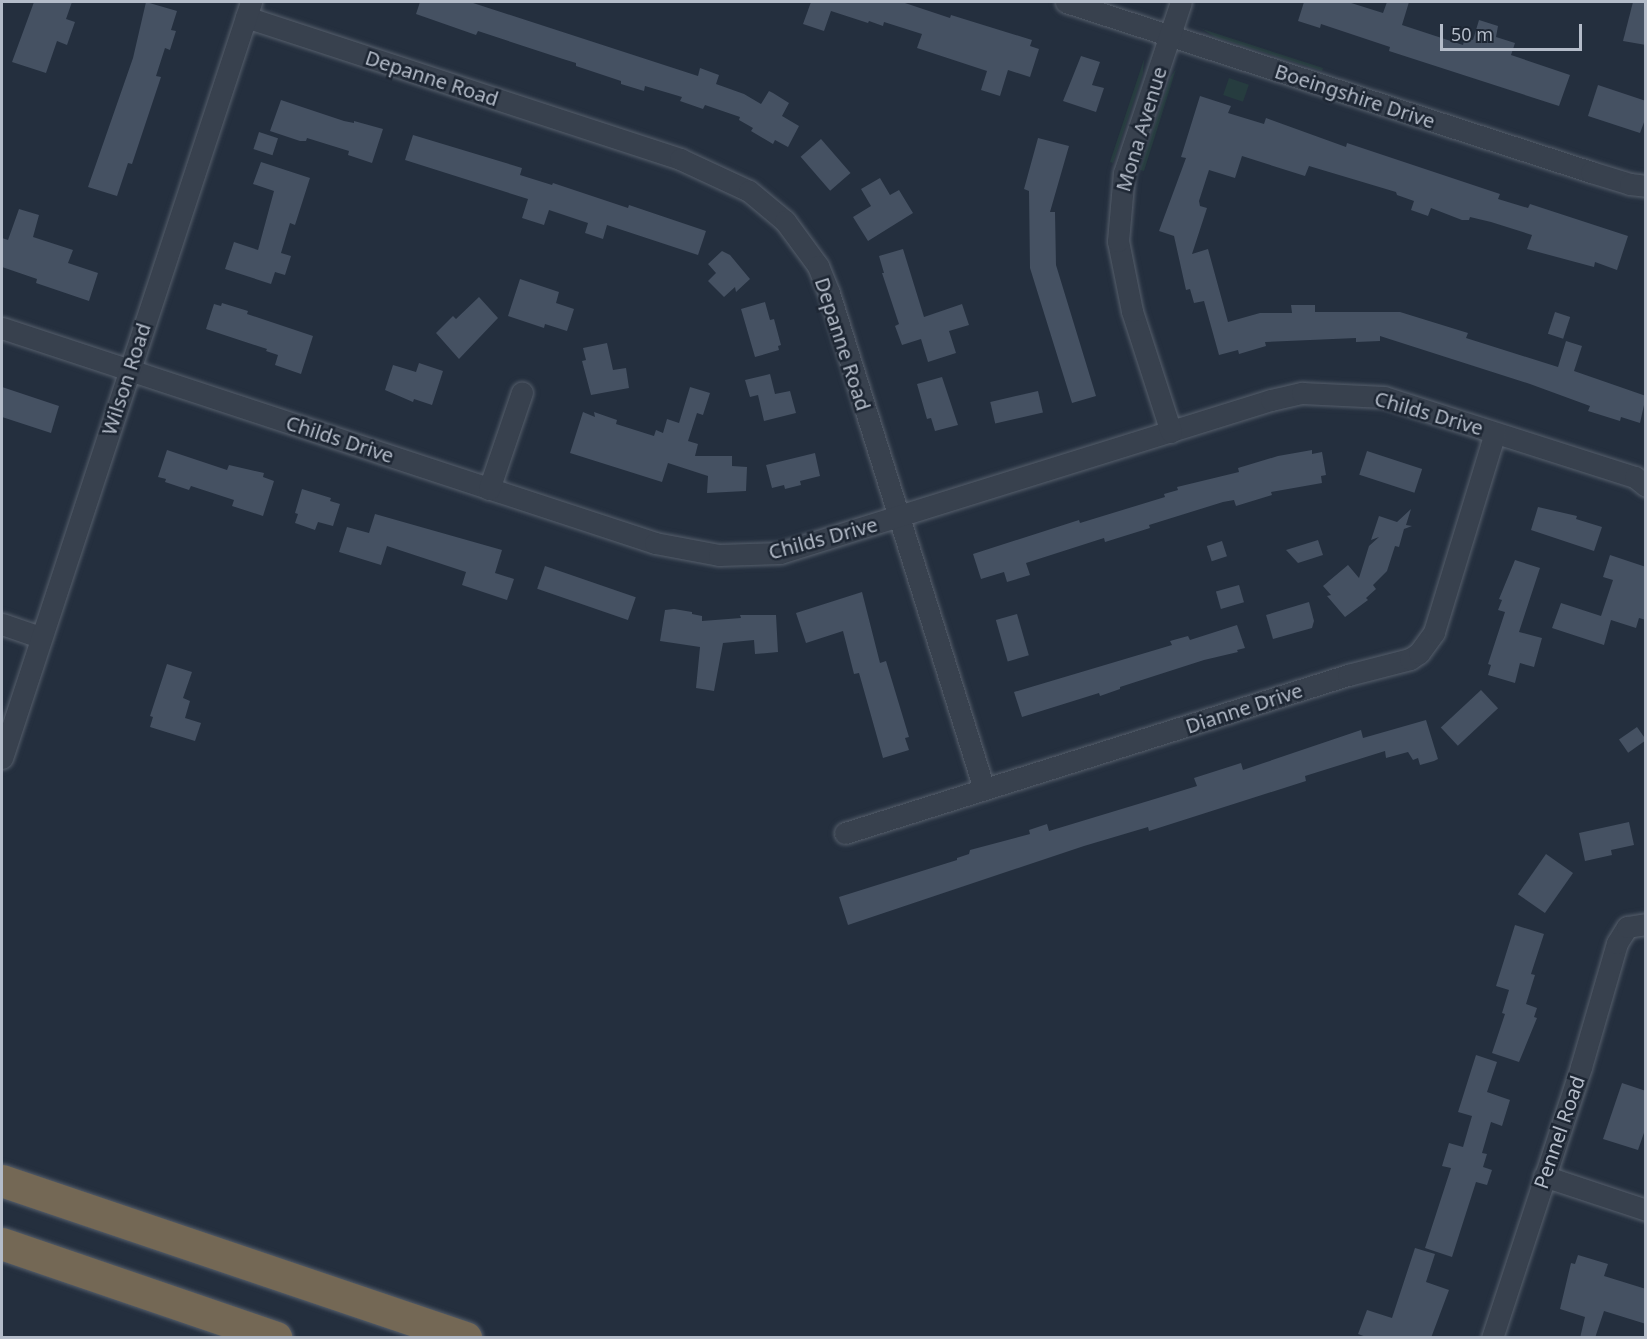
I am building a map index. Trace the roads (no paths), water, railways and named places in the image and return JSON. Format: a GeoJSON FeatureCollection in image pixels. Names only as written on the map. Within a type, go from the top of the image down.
{"type":"FeatureCollection","features":[{"type":"Feature","properties":{"kind":"highway"},"geometry":{"type":"LineString","coordinates":[[2,1181],[466,1338]]}},
{"type":"Feature","properties":{"kind":"highway"},"geometry":{"type":"LineString","coordinates":[[2,1244],[276,1338]]}},
{"type":"Feature","properties":{"kind":"street","name":"Boeingshire Drive"},"geometry":{"type":"LineString","coordinates":[[1065,2],[1591,172],[1630,184],[1646,186]]}},
{"type":"Feature","properties":{"kind":"street","name":"Mona Avenue"},"geometry":{"type":"LineString","coordinates":[[1171,432],[1132,311],[1118,241],[1124,173],[1181,2]]}},
{"type":"Feature","properties":{"kind":"street","name":"Wilson Road"},"geometry":{"type":"LineString","coordinates":[[2,758],[248,9]]}},
{"type":"Feature","properties":{"kind":"street","name":"Depanne Road"},"geometry":{"type":"LineString","coordinates":[[248,9],[680,159],[749,191],[785,221],[818,266],[829,293],[984,789]]}},
{"type":"Feature","properties":{"kind":"street","name":"Childs Drive"},"geometry":{"type":"LineString","coordinates":[[2,328],[655,543],[719,555],[780,553],[1290,395],[1327,393],[1384,397],[1635,477],[1646,486]]}},
{"type":"Feature","properties":{"kind":"street"},"geometry":{"type":"LineString","coordinates":[[489,489],[522,392]]}},
{"type":"Feature","properties":{"kind":"street","name":"Dianne Drive"},"geometry":{"type":"LineString","coordinates":[[845,833],[1363,670],[1410,659],[1419,652],[1434,632],[1495,433]]}},
{"type":"Feature","properties":{"kind":"street"},"geometry":{"type":"LineString","coordinates":[[2,624],[40,637]]}},
{"type":"Feature","properties":{"kind":"street","name":"Pennel Road"},"geometry":{"type":"LineString","coordinates":[[1492,1338],[1581,1067],[1617,943],[1636,926]]}},
{"type":"Feature","properties":{"kind":"street"},"geometry":{"type":"LineString","coordinates":[[1544,1176],[1646,1210]]}}]}
